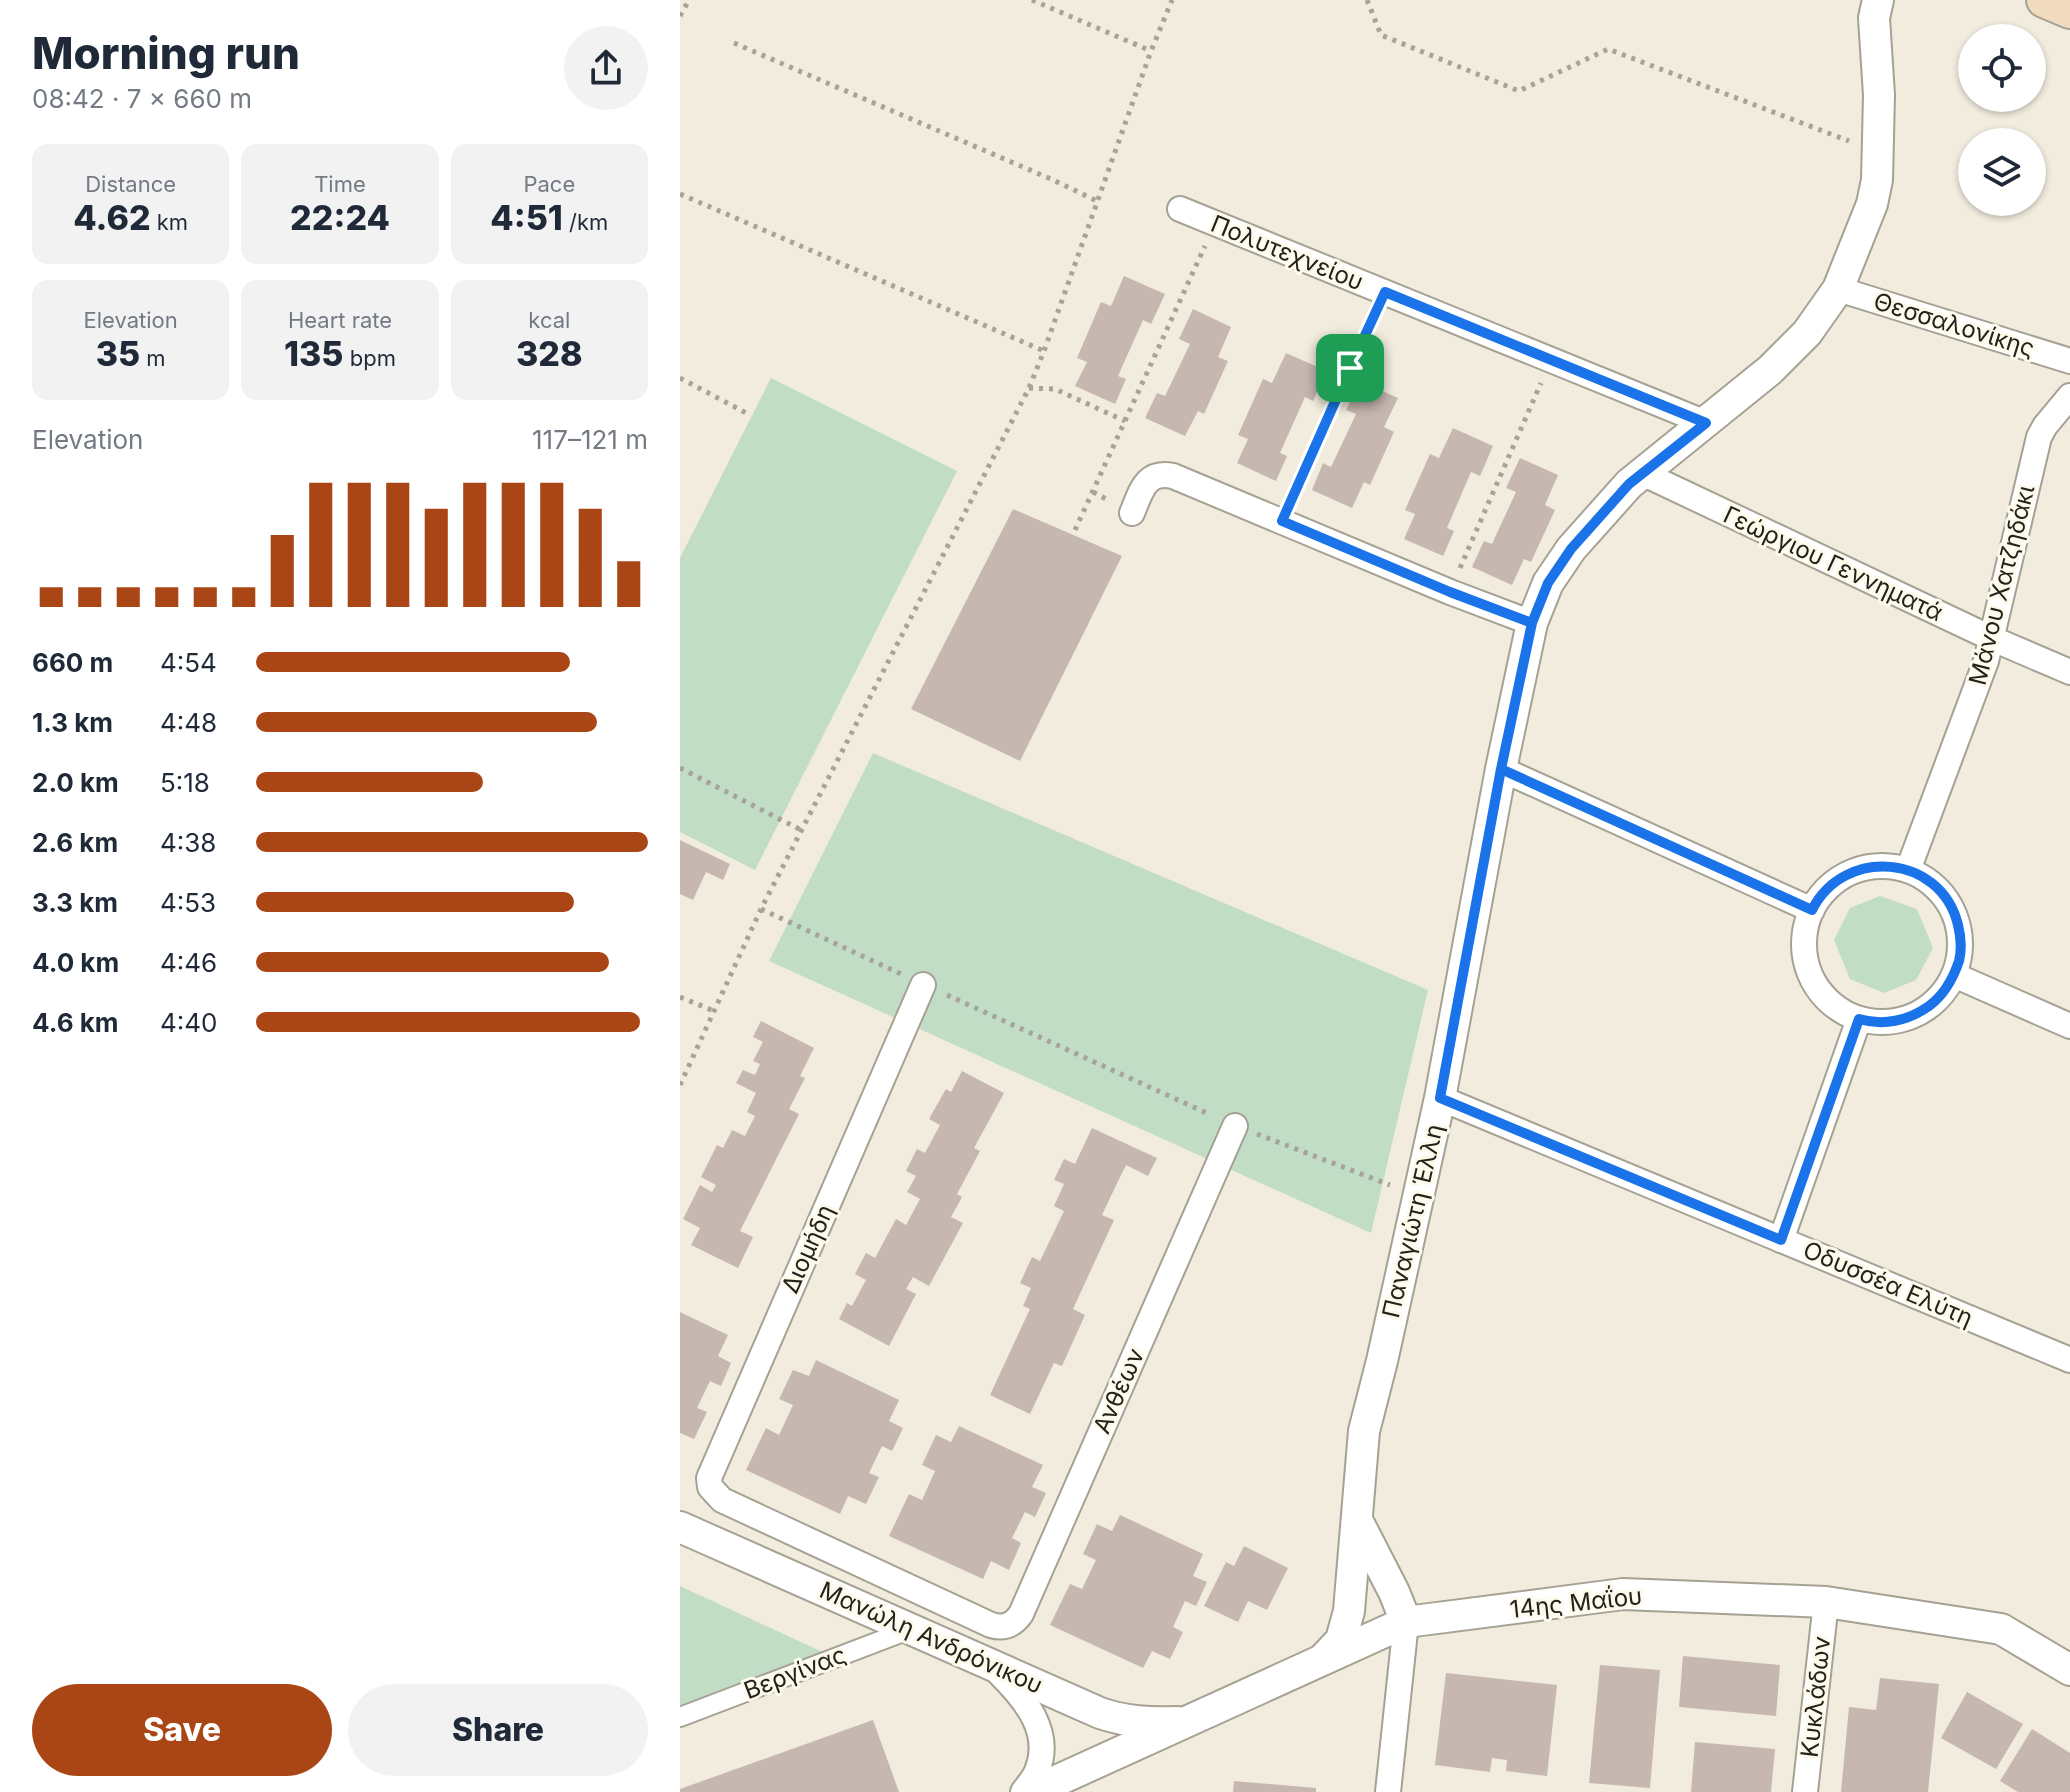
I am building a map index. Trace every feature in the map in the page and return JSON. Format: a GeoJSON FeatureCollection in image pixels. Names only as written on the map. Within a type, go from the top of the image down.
{"type":"FeatureCollection","features":[{"type":"Feature","properties":{"kind":"main road"},"geometry":{"type":"LineString","coordinates":[[2044,0],[2070,11]]}},
{"type":"Feature","properties":{"kind":"street","name":"Παναγιώτη Έλλη"},"geometry":{"type":"LineString","coordinates":[[1323,1659],[1341,1640],[1348,1619],[1364,1431],[1440,1098],[1501,769],[1532,623],[1548,583],[1571,549],[1629,484],[1770,370],[1807,333],[1838,289],[1872,204],[1877,180],[1879,95],[1874,18],[1878,0]]}},
{"type":"Feature","properties":{"kind":"street","name":"Πολυτεχνείου"},"geometry":{"type":"LineString","coordinates":[[1180,209],[1706,423]]}},
{"type":"Feature","properties":{"kind":"street","name":"Θεσσαλονίκης"},"geometry":{"type":"LineString","coordinates":[[1838,289],[2070,361]]}},
{"type":"Feature","properties":{"kind":"street","name":"Μάνου Χατζηδάκι"},"geometry":{"type":"LineString","coordinates":[[1908,870],[1993,639],[2037,443],[2045,426],[2070,396]]}},
{"type":"Feature","properties":{"kind":"street","name":"Γεώργιου Γεννηματά"},"geometry":{"type":"LineString","coordinates":[[1642,473],[1993,639],[2070,672]]}},
{"type":"Feature","properties":{"kind":"street"},"geometry":{"type":"LineString","coordinates":[[1132,513],[1148,480],[1156,475],[1173,476],[1532,623]]}},
{"type":"Feature","properties":{"kind":"street"},"geometry":{"type":"LineString","coordinates":[[1501,769],[1812,910]]}},
{"type":"Feature","properties":{"kind":"street"},"geometry":{"type":"LineString","coordinates":[[1882,866],[1908,870],[1935,886],[1948,900],[1956,917],[1960,954],[1954,975],[1947,989],[1919,1013],[1902,1020],[1883,1022],[1859,1019],[1831,1004],[1810,974],[1804,955],[1808,917],[1830,886],[1845,875],[1863,868],[1882,866]]}},
{"type":"Feature","properties":{"kind":"street"},"geometry":{"type":"LineString","coordinates":[[1954,975],[2070,1026]]}},
{"type":"Feature","properties":{"kind":"street","name":"Διομήδη"},"geometry":{"type":"LineString","coordinates":[[845,1558],[732,1505],[715,1494],[709,1478],[923,985]]}},
{"type":"Feature","properties":{"kind":"street"},"geometry":{"type":"LineString","coordinates":[[1781,1240],[1859,1019]]}},
{"type":"Feature","properties":{"kind":"street","name":"Οδυσσέα Ελύτη"},"geometry":{"type":"LineString","coordinates":[[1440,1098],[2070,1360]]}},
{"type":"Feature","properties":{"kind":"street","name":"Ανθέων"},"geometry":{"type":"LineString","coordinates":[[845,1558],[981,1621],[1000,1627],[1016,1621],[1235,1126]]}},
{"type":"Feature","properties":{"kind":"street"},"geometry":{"type":"LineString","coordinates":[[1356,1517],[1406,1622],[1388,1792]]}},
{"type":"Feature","properties":{"kind":"street","name":"Μανώλη Ανδρόνικου"},"geometry":{"type":"LineString","coordinates":[[680,1527],[1100,1713],[1123,1720],[1151,1723],[1187,1722]]}},
{"type":"Feature","properties":{"kind":"street"},"geometry":{"type":"LineString","coordinates":[[830,1593],[845,1558]]}},
{"type":"Feature","properties":{"kind":"street","name":"14ης Μαΐου"},"geometry":{"type":"LineString","coordinates":[[1032,1792],[1406,1622],[1623,1594],[1826,1602],[2001,1629],[2070,1670]]}},
{"type":"Feature","properties":{"kind":"street","name":"Κυκλάδων"},"geometry":{"type":"LineString","coordinates":[[1805,1792],[1826,1602]]}},
{"type":"Feature","properties":{"kind":"street","name":"Βεργίνας"},"geometry":{"type":"LineString","coordinates":[[680,1717],[911,1629]]}},
{"type":"Feature","properties":{"kind":"street"},"geometry":{"type":"LineString","coordinates":[[992,1665],[1021,1695],[1033,1713],[1040,1732],[1042,1753],[1036,1773],[1023,1792]]}},
{"type":"Feature","properties":{"kind":"path"},"geometry":{"type":"LineString","coordinates":[[680,16],[689,0]]}},
{"type":"Feature","properties":{"kind":"path"},"geometry":{"type":"LineString","coordinates":[[1032,0],[1151,51]]}},
{"type":"Feature","properties":{"kind":"path"},"geometry":{"type":"LineString","coordinates":[[680,1085],[761,909],[1029,388],[1172,0]]}},
{"type":"Feature","properties":{"kind":"path"},"geometry":{"type":"LineString","coordinates":[[1367,0],[1381,35],[1519,91],[1608,49],[1877,152]]}},
{"type":"Feature","properties":{"kind":"path"},"geometry":{"type":"LineString","coordinates":[[734,43],[1097,201]]}},
{"type":"Feature","properties":{"kind":"path"},"geometry":{"type":"LineString","coordinates":[[680,194],[1044,351]]}},
{"type":"Feature","properties":{"kind":"path"},"geometry":{"type":"LineString","coordinates":[[1075,530],[1215,223]]}},
{"type":"Feature","properties":{"kind":"path"},"geometry":{"type":"LineString","coordinates":[[1282,521],[1385,292]]}},
{"type":"Feature","properties":{"kind":"path"},"geometry":{"type":"LineString","coordinates":[[1450,592],[1551,360]]}},
{"type":"Feature","properties":{"kind":"path"},"geometry":{"type":"LineString","coordinates":[[680,378],[748,414]]}},
{"type":"Feature","properties":{"kind":"path"},"geometry":{"type":"LineString","coordinates":[[1029,388],[1055,389],[1125,421]]}},
{"type":"Feature","properties":{"kind":"path"},"geometry":{"type":"LineString","coordinates":[[680,768],[801,830]]}},
{"type":"Feature","properties":{"kind":"path"},"geometry":{"type":"LineString","coordinates":[[761,909],[1235,1126],[1419,1196]]}},
{"type":"Feature","properties":{"kind":"path"},"geometry":{"type":"LineString","coordinates":[[680,997],[714,1011]]}},
{"type":"Feature","properties":{"kind":"green space"},"geometry":{"type":"Polygon","coordinates":[[[771,378],[957,471],[755,870],[680,832],[680,558],[771,378]]]}},
{"type":"Feature","properties":{"kind":"green space"},"geometry":{"type":"Polygon","coordinates":[[[873,753],[1428,990],[1371,1233],[769,961],[873,753]]]}},
{"type":"Feature","properties":{"kind":"green space"},"geometry":{"type":"Polygon","coordinates":[[[1880,896],[1917,909],[1933,948],[1916,980],[1884,993],[1850,979],[1834,940],[1850,908],[1880,896]]]}},
{"type":"Feature","properties":{"kind":"green space"},"geometry":{"type":"Polygon","coordinates":[[[680,1586],[829,1655],[680,1708],[680,1586]]]}},
{"type":"Feature","properties":{"kind":"building"},"geometry":{"type":"Polygon","coordinates":[[[1124,276],[1165,294],[1151,324],[1143,320],[1118,376],[1126,379],[1115,404],[1075,386],[1087,362],[1077,358],[1101,302],[1111,306],[1124,276]]]}},
{"type":"Feature","properties":{"kind":"building"},"geometry":{"type":"Polygon","coordinates":[[[1193,309],[1231,327],[1218,357],[1228,361],[1204,414],[1198,411],[1185,436],[1145,418],[1157,393],[1165,396],[1190,344],[1179,339],[1193,309]]]}},
{"type":"Feature","properties":{"kind":"building"},"geometry":{"type":"Polygon","coordinates":[[[1286,353],[1327,371],[1313,401],[1305,397],[1280,453],[1287,456],[1276,481],[1237,463],[1248,439],[1238,435],[1263,379],[1272,383],[1286,353]]]}},
{"type":"Feature","properties":{"kind":"building"},"geometry":{"type":"Polygon","coordinates":[[[1360,381],[1398,398],[1384,427],[1394,432],[1370,485],[1364,482],[1352,508],[1312,490],[1323,463],[1331,467],[1356,414],[1346,410],[1360,381]]]}},
{"type":"Feature","properties":{"kind":"building"},"geometry":{"type":"Polygon","coordinates":[[[1453,428],[1493,446],[1480,476],[1471,472],[1447,528],[1454,531],[1443,556],[1404,539],[1415,514],[1405,510],[1430,454],[1439,458],[1453,428]]]}},
{"type":"Feature","properties":{"kind":"building"},"geometry":{"type":"Polygon","coordinates":[[[1520,458],[1558,475],[1545,505],[1555,510],[1531,562],[1524,559],[1512,585],[1472,567],[1484,541],[1492,544],[1516,492],[1506,488],[1520,458]]]}},
{"type":"Feature","properties":{"kind":"building"},"geometry":{"type":"Polygon","coordinates":[[[1013,509],[1122,556],[1020,761],[911,709],[1013,509]]]}},
{"type":"Feature","properties":{"kind":"building"},"geometry":{"type":"Polygon","coordinates":[[[680,840],[730,864],[723,880],[706,872],[693,900],[680,894],[680,840]]]}},
{"type":"Feature","properties":{"kind":"building"},"geometry":{"type":"Polygon","coordinates":[[[761,1021],[814,1048],[800,1076],[805,1078],[789,1109],[799,1114],[740,1231],[753,1237],[738,1268],[691,1245],[700,1228],[683,1219],[700,1185],[712,1192],[716,1185],[701,1177],[717,1145],[723,1148],[732,1130],[745,1136],[755,1116],[747,1112],[756,1093],[736,1083],[743,1070],[755,1075],[760,1064],[753,1061],[763,1042],[753,1037],[761,1021]]]}},
{"type":"Feature","properties":{"kind":"building"},"geometry":{"type":"Polygon","coordinates":[[[962,1071],[1004,1093],[974,1148],[980,1151],[957,1194],[962,1197],[951,1217],[963,1223],[929,1286],[913,1277],[906,1289],[916,1294],[889,1346],[839,1319],[847,1303],[852,1306],[866,1280],[855,1274],[866,1253],[875,1258],[896,1219],[906,1225],[920,1199],[907,1192],[916,1176],[906,1171],[917,1149],[925,1153],[940,1125],[929,1119],[946,1089],[951,1092],[962,1071]]]}},
{"type":"Feature","properties":{"kind":"building"},"geometry":{"type":"Polygon","coordinates":[[[1092,1128],[1157,1158],[1148,1176],[1126,1165],[1120,1177],[1102,1215],[1114,1220],[1073,1309],[1085,1315],[1062,1366],[1054,1363],[1030,1414],[990,1395],[1030,1309],[1023,1306],[1031,1288],[1020,1283],[1032,1257],[1040,1261],[1064,1211],[1054,1206],[1064,1184],[1054,1180],[1064,1159],[1075,1164],[1092,1128]]]}},
{"type":"Feature","properties":{"kind":"building"},"geometry":{"type":"Polygon","coordinates":[[[680,1312],[728,1335],[718,1356],[731,1363],[721,1386],[710,1381],[697,1408],[707,1412],[694,1439],[680,1433],[680,1312]]]}},
{"type":"Feature","properties":{"kind":"building"},"geometry":{"type":"Polygon","coordinates":[[[816,1360],[899,1400],[889,1421],[903,1428],[892,1451],[882,1446],[869,1473],[879,1477],[866,1504],[848,1496],[840,1514],[746,1470],[766,1428],[779,1435],[793,1405],[779,1399],[793,1370],[809,1376],[816,1360]]]}},
{"type":"Feature","properties":{"kind":"building"},"geometry":{"type":"Polygon","coordinates":[[[959,1426],[1043,1465],[1032,1487],[1046,1493],[1035,1517],[1025,1512],[1012,1538],[1021,1543],[1009,1570],[991,1561],[983,1579],[889,1536],[909,1494],[922,1500],[935,1471],[922,1465],[936,1435],[951,1442],[959,1426]]]}},
{"type":"Feature","properties":{"kind":"building"},"geometry":{"type":"Polygon","coordinates":[[[1120,1515],[1203,1554],[1193,1576],[1207,1582],[1196,1606],[1185,1601],[1173,1627],[1183,1632],[1170,1659],[1152,1651],[1143,1668],[1050,1625],[1070,1584],[1082,1589],[1096,1560],[1083,1554],[1097,1524],[1112,1531],[1120,1515]]]}},
{"type":"Feature","properties":{"kind":"building"},"geometry":{"type":"Polygon","coordinates":[[[1244,1546],[1288,1568],[1267,1610],[1248,1601],[1238,1622],[1204,1606],[1226,1562],[1234,1566],[1244,1546]]]}},
{"type":"Feature","properties":{"kind":"building"},"geometry":{"type":"Polygon","coordinates":[[[1683,1656],[1780,1665],[1776,1716],[1679,1707],[1683,1656]]]}},
{"type":"Feature","properties":{"kind":"building"},"geometry":{"type":"Polygon","coordinates":[[[1600,1665],[1660,1670],[1650,1788],[1589,1783],[1600,1665]]]}},
{"type":"Feature","properties":{"kind":"building"},"geometry":{"type":"Polygon","coordinates":[[[1446,1673],[1557,1685],[1547,1776],[1506,1771],[1507,1760],[1492,1758],[1490,1772],[1435,1765],[1446,1673]]]}},
{"type":"Feature","properties":{"kind":"building"},"geometry":{"type":"Polygon","coordinates":[[[1880,1678],[1939,1684],[1928,1792],[1841,1792],[1849,1707],[1876,1710],[1880,1678]]]}},
{"type":"Feature","properties":{"kind":"building"},"geometry":{"type":"Polygon","coordinates":[[[1967,1692],[2023,1724],[1996,1769],[1941,1738],[1967,1692]]]}},
{"type":"Feature","properties":{"kind":"building"},"geometry":{"type":"Polygon","coordinates":[[[873,1720],[899,1792],[680,1792],[680,1789],[873,1720]]]}},
{"type":"Feature","properties":{"kind":"building"},"geometry":{"type":"Polygon","coordinates":[[[2032,1729],[2070,1753],[2070,1792],[2018,1792],[2000,1781],[2032,1729]]]}},
{"type":"Feature","properties":{"kind":"building"},"geometry":{"type":"Polygon","coordinates":[[[1695,1742],[1775,1749],[1771,1792],[1691,1792],[1695,1742]]]}},
{"type":"Feature","properties":{"kind":"building"},"geometry":{"type":"Polygon","coordinates":[[[1234,1781],[1316,1788],[1316,1792],[1233,1792],[1234,1781]]]}},
{"type":"Feature","properties":{"kind":"route"},"geometry":{"type":"LineString","coordinates":[[1350,368],[1282,521],[1532,623],[1501,769],[1440,1098],[1781,1240],[1859,1019],[1883,1022],[1902,1020],[1919,1013],[1947,989],[1954,975],[1960,954],[1960,935],[1948,900],[1919,875],[1902,868],[1882,866],[1863,868],[1845,875],[1830,886],[1812,910],[1501,769],[1516,696],[1532,623],[1548,583],[1571,549],[1629,484],[1706,423],[1385,292],[1350,368]]}}]}
